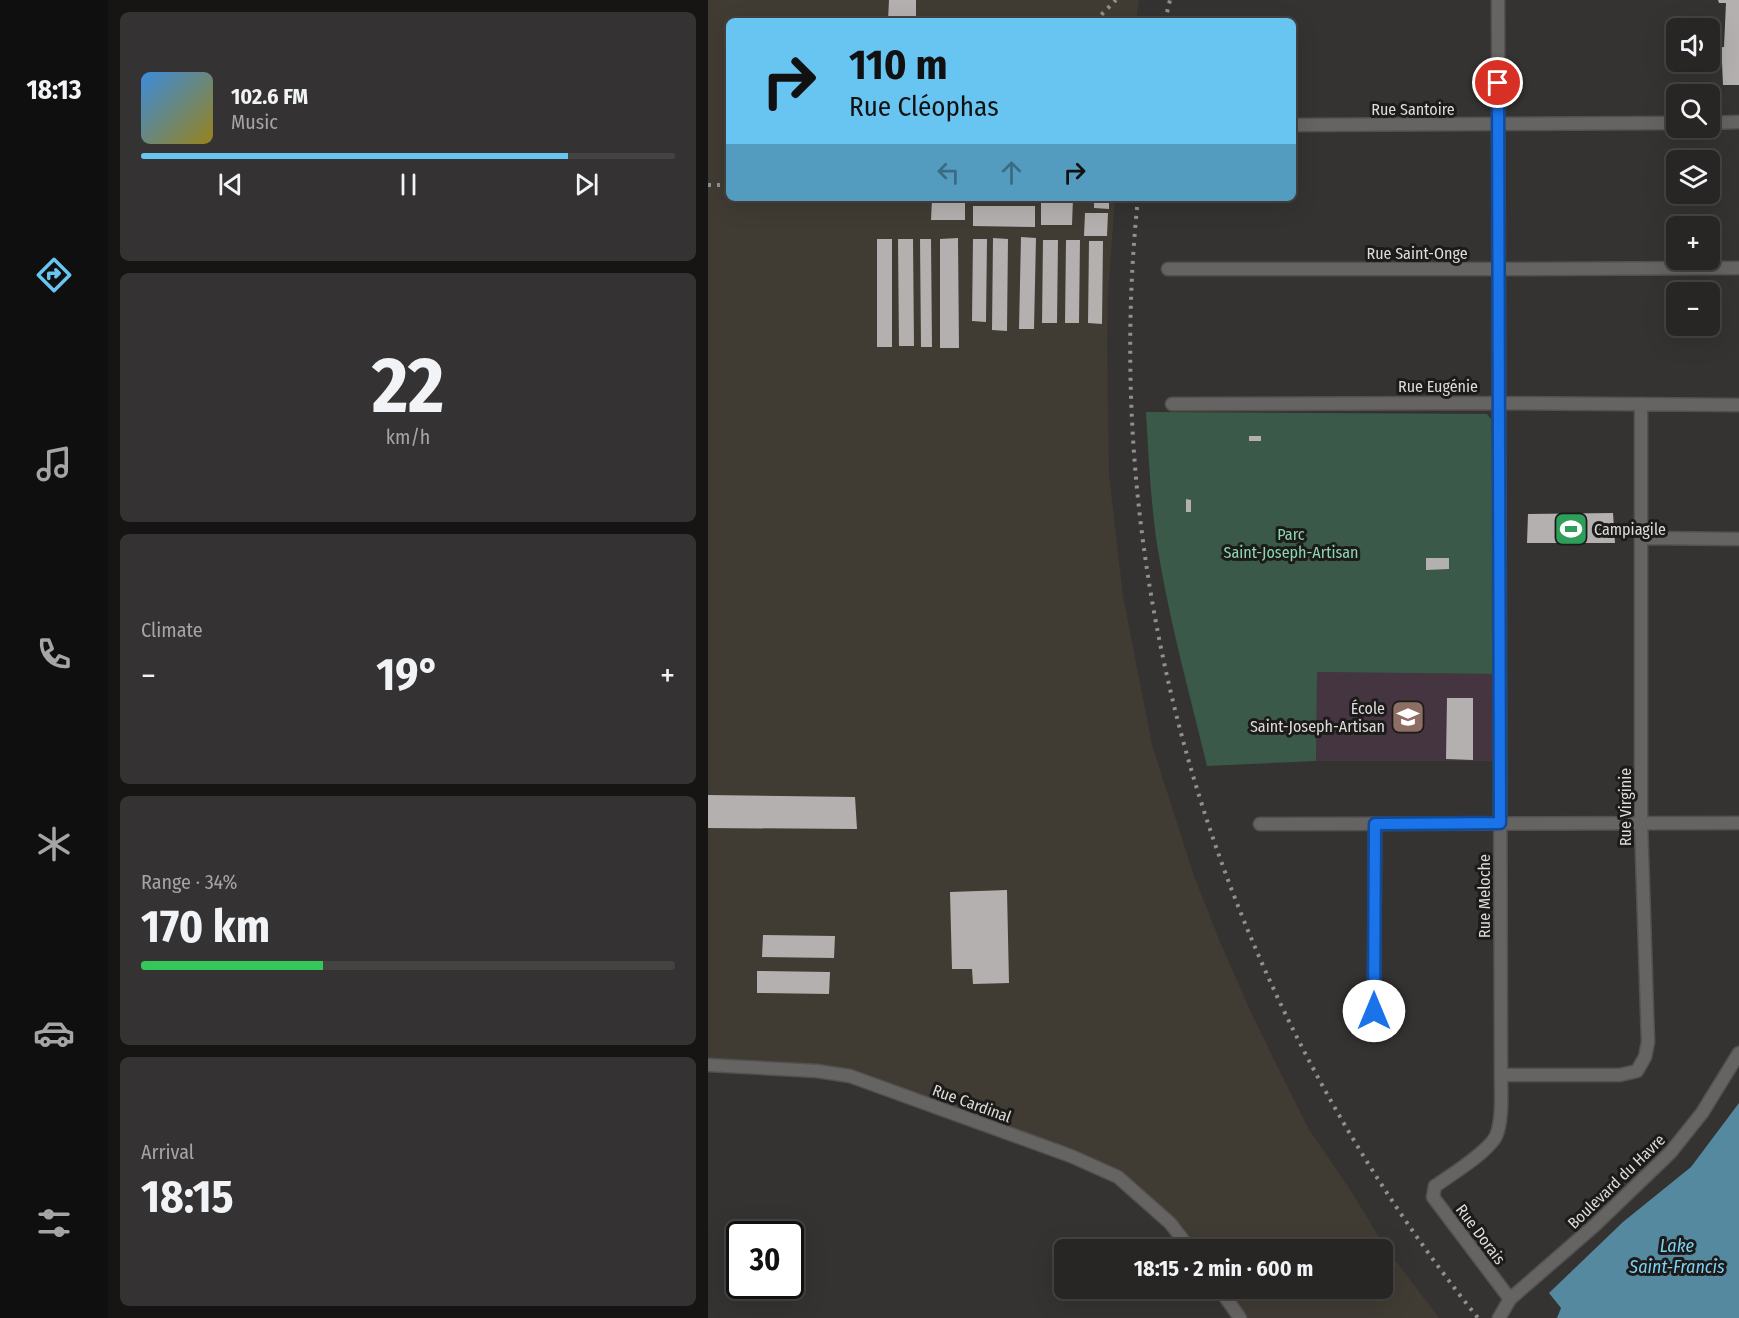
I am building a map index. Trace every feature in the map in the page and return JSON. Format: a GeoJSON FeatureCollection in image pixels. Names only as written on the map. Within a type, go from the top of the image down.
{"type":"FeatureCollection","features":[{"type":"Feature","properties":{"kind":"street","name":"Rue Meloche"},"geometry":{"type":"LineString","coordinates":[[1436,1186],[1486,1149],[1496,1137],[1500,1123],[1502,1075],[1498,0]]}},
{"type":"Feature","properties":{"kind":"street"},"geometry":{"type":"LineString","coordinates":[[1720,123],[1739,122]]}},
{"type":"Feature","properties":{"kind":"street","name":"Rue Santoire"},"geometry":{"type":"LineString","coordinates":[[1296,126],[1666,123]]}},
{"type":"Feature","properties":{"kind":"street","name":"Rue Saint-Onge"},"geometry":{"type":"LineString","coordinates":[[1168,269],[1739,268]]}},
{"type":"Feature","properties":{"kind":"street","name":"Rue Eugénie"},"geometry":{"type":"LineString","coordinates":[[1172,404],[1499,402],[1739,405]]}},
{"type":"Feature","properties":{"kind":"street","name":"Rue Virginie"},"geometry":{"type":"LineString","coordinates":[[1502,1075],[1620,1075],[1637,1071],[1645,1057],[1648,1042],[1641,823],[1641,404]]}},
{"type":"Feature","properties":{"kind":"street"},"geometry":{"type":"LineString","coordinates":[[1642,538],[1739,539]]}},
{"type":"Feature","properties":{"kind":"street"},"geometry":{"type":"LineString","coordinates":[[1260,824],[1739,823]]}},
{"type":"Feature","properties":{"kind":"street"},"geometry":{"type":"LineString","coordinates":[[1374,1011],[1375,824]]}},
{"type":"Feature","properties":{"kind":"street","name":"Boulevard du Havre"},"geometry":{"type":"LineString","coordinates":[[1499,1318],[1510,1299],[1594,1226],[1670,1153],[1702,1113],[1739,1053]]}},
{"type":"Feature","properties":{"kind":"street","name":"Rue Cardinal"},"geometry":{"type":"LineString","coordinates":[[708,1065],[817,1071],[850,1076],[1071,1156],[1118,1177],[1170,1223],[1182,1239]]}},
{"type":"Feature","properties":{"kind":"street","name":"Rue Dorais"},"geometry":{"type":"LineString","coordinates":[[1436,1186],[1433,1197],[1510,1299]]}},
{"type":"Feature","properties":{"kind":"street"},"geometry":{"type":"LineString","coordinates":[[1227,1299],[1240,1318]]}},
{"type":"Feature","properties":{"kind":"shaded area"},"geometry":{"type":"Polygon","coordinates":[[[708,0],[1139,0],[1136,18],[726,18],[726,201],[1115,201],[1108,293],[1109,475],[1123,596],[1152,745],[1194,876],[1249,1008],[1308,1128],[1380,1239],[1181,1239],[1118,1177],[850,1076],[708,1065],[708,0]]]}},
{"type":"Feature","properties":{"kind":"shaded area","name":"École Saint-Joseph-Artisan"},"geometry":{"type":"Polygon","coordinates":[[[1317,672],[1499,674],[1500,761],[1316,761],[1317,672]]]}},
{"type":"Feature","properties":{"kind":"shaded area"},"geometry":{"type":"Polygon","coordinates":[[[1393,1257],[1439,1318],[1240,1318],[1226,1299],[1393,1299],[1393,1257]]]}},
{"type":"Feature","properties":{"kind":"green space","name":"Parc Saint-Joseph-Artisan"},"geometry":{"type":"Polygon","coordinates":[[[1146,412],[1487,414],[1491,419],[1499,674],[1317,672],[1316,761],[1207,766],[1160,562],[1152,506],[1146,412]]]}},
{"type":"Feature","properties":{"kind":"water","name":"Lake Saint-Francis"},"geometry":{"type":"Polygon","coordinates":[[[1739,1103],[1739,1318],[1557,1318],[1561,1308],[1549,1293],[1623,1222],[1691,1167],[1739,1103]]]}},
{"type":"Feature","properties":{"kind":"building"},"geometry":{"type":"Polygon","coordinates":[[[889,0],[916,0],[916,18],[888,18],[889,0]]]}},
{"type":"Feature","properties":{"kind":"building"},"geometry":{"type":"Polygon","coordinates":[[[1718,0],[1739,0],[1739,85],[1723,85],[1720,47],[1724,47],[1726,3],[1719,3],[1718,0]]]}},
{"type":"Feature","properties":{"kind":"building"},"geometry":{"type":"Polygon","coordinates":[[[932,201],[965,201],[965,220],[931,220],[932,201]]]}},
{"type":"Feature","properties":{"kind":"building"},"geometry":{"type":"Polygon","coordinates":[[[1041,201],[1073,201],[1072,225],[1041,225],[1041,201]]]}},
{"type":"Feature","properties":{"kind":"building"},"geometry":{"type":"Polygon","coordinates":[[[1094,201],[1109,201],[1109,209],[1094,208],[1094,201]]]}},
{"type":"Feature","properties":{"kind":"building"},"geometry":{"type":"Polygon","coordinates":[[[973,206],[1035,206],[1035,227],[973,226],[973,206]]]}},
{"type":"Feature","properties":{"kind":"building"},"geometry":{"type":"Polygon","coordinates":[[[1085,213],[1108,213],[1107,236],[1084,236],[1085,213]]]}},
{"type":"Feature","properties":{"kind":"building"},"geometry":{"type":"Polygon","coordinates":[[[1021,237],[1036,238],[1034,329],[1019,329],[1021,237]]]}},
{"type":"Feature","properties":{"kind":"building"},"geometry":{"type":"Polygon","coordinates":[[[958,238],[959,348],[940,348],[940,239],[958,238]]]}},
{"type":"Feature","properties":{"kind":"building"},"geometry":{"type":"Polygon","coordinates":[[[993,238],[1008,239],[1007,331],[992,330],[993,238]]]}},
{"type":"Feature","properties":{"kind":"building"},"geometry":{"type":"Polygon","coordinates":[[[877,239],[892,239],[892,347],[877,347],[877,239]]]}},
{"type":"Feature","properties":{"kind":"building"},"geometry":{"type":"Polygon","coordinates":[[[898,239],[913,239],[914,346],[899,346],[898,239]]]}},
{"type":"Feature","properties":{"kind":"building"},"geometry":{"type":"Polygon","coordinates":[[[920,239],[931,239],[932,347],[921,347],[920,239]]]}},
{"type":"Feature","properties":{"kind":"building"},"geometry":{"type":"Polygon","coordinates":[[[973,239],[987,239],[986,322],[972,321],[973,239]]]}},
{"type":"Feature","properties":{"kind":"building"},"geometry":{"type":"Polygon","coordinates":[[[1043,240],[1058,240],[1057,323],[1042,323],[1043,240]]]}},
{"type":"Feature","properties":{"kind":"building"},"geometry":{"type":"Polygon","coordinates":[[[1066,240],[1080,240],[1079,323],[1065,323],[1066,240]]]}},
{"type":"Feature","properties":{"kind":"building"},"geometry":{"type":"Polygon","coordinates":[[[1089,241],[1103,241],[1102,324],[1088,323],[1089,241]]]}},
{"type":"Feature","properties":{"kind":"building"},"geometry":{"type":"Polygon","coordinates":[[[1249,436],[1261,436],[1261,441],[1249,441],[1249,436]]]}},
{"type":"Feature","properties":{"kind":"building"},"geometry":{"type":"Polygon","coordinates":[[[1186,499],[1191,500],[1191,512],[1186,512],[1186,499]]]}},
{"type":"Feature","properties":{"kind":"building","name":"Campiagile"},"geometry":{"type":"Polygon","coordinates":[[[1613,513],[1615,543],[1527,543],[1528,514],[1613,513]]]}},
{"type":"Feature","properties":{"kind":"building"},"geometry":{"type":"Polygon","coordinates":[[[1426,558],[1449,558],[1449,569],[1426,570],[1426,558]]]}},
{"type":"Feature","properties":{"kind":"building"},"geometry":{"type":"Polygon","coordinates":[[[1447,698],[1473,698],[1473,760],[1446,759],[1447,698]]]}},
{"type":"Feature","properties":{"kind":"building"},"geometry":{"type":"Polygon","coordinates":[[[708,795],[855,797],[857,829],[708,828],[708,795]]]}},
{"type":"Feature","properties":{"kind":"building"},"geometry":{"type":"Polygon","coordinates":[[[1007,890],[1009,983],[973,984],[972,969],[952,969],[950,892],[1007,890]]]}},
{"type":"Feature","properties":{"kind":"building"},"geometry":{"type":"Polygon","coordinates":[[[763,935],[835,936],[834,958],[762,957],[763,935]]]}},
{"type":"Feature","properties":{"kind":"building"},"geometry":{"type":"Polygon","coordinates":[[[757,971],[830,972],[829,994],[757,993],[757,971]]]}},
{"type":"Feature","properties":{"kind":"railway"},"geometry":{"type":"LineString","coordinates":[[1098,18],[1116,0]]}},
{"type":"Feature","properties":{"kind":"railway"},"geometry":{"type":"LineString","coordinates":[[1166,18],[1170,0]]}},
{"type":"Feature","properties":{"kind":"railway"},"geometry":{"type":"LineString","coordinates":[[708,185],[726,185]]}},
{"type":"Feature","properties":{"kind":"railway"},"geometry":{"type":"LineString","coordinates":[[1138,201],[1130,349],[1138,499],[1161,647],[1198,791],[1249,932],[1313,1067],[1389,1196],[1478,1318]]}},
{"type":"Feature","properties":{"kind":"place","name":"Campiagile"},"geometry":{"type":"Point","coordinates":[1571,529]}},
{"type":"Feature","properties":{"kind":"place","name":"École Saint-Joseph-Artisan"},"geometry":{"type":"Point","coordinates":[1408,717]}},
{"type":"Feature","properties":{"kind":"route"},"geometry":{"type":"LineString","coordinates":[[1374,1011],[1375,824],[1500,823],[1498,83]]}}]}
